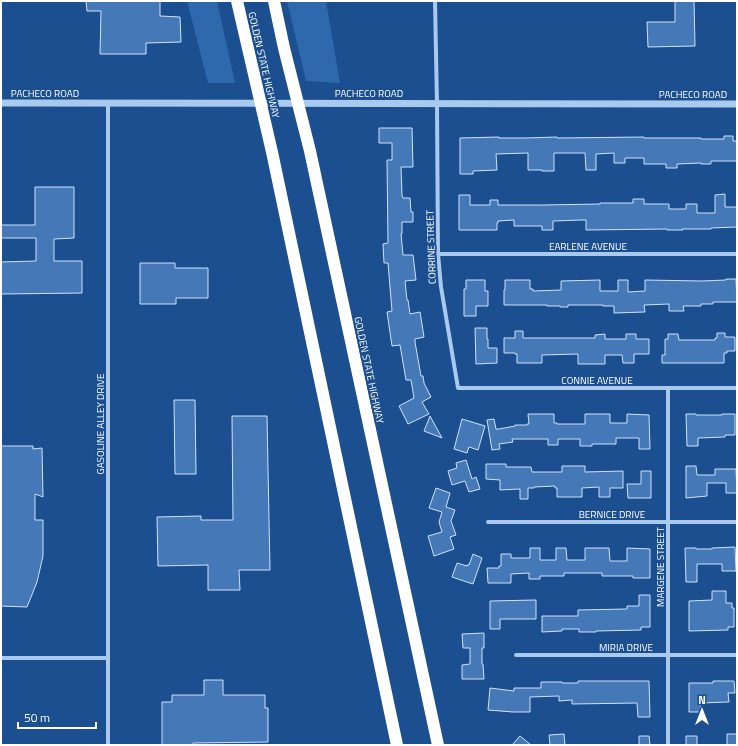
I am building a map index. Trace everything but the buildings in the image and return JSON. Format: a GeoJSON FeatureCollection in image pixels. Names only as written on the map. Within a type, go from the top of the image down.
{"type":"FeatureCollection","features":[{"type":"Feature","properties":{"kind":"highway","name":"GOLDEN STATE HIGHWAY"},"geometry":{"type":"LineString","coordinates":[[237,1],[272,152],[397,745]]}},
{"type":"Feature","properties":{"kind":"highway","name":"GOLDEN STATE HIGHWAY"},"geometry":{"type":"LineString","coordinates":[[274,1],[284,48],[310,151],[438,745]]}},
{"type":"Feature","properties":{"kind":"street","name":"CORRINE STREET"},"geometry":{"type":"LineString","coordinates":[[435,1],[438,254],[441,287],[458,388]]}},
{"type":"Feature","properties":{"kind":"street","name":"PACHECO ROAD"},"geometry":{"type":"LineString","coordinates":[[1,103],[737,104]]}},
{"type":"Feature","properties":{"kind":"street","name":"GASOLINE ALLEY DRIVE"},"geometry":{"type":"LineString","coordinates":[[108,103],[108,745]]}},
{"type":"Feature","properties":{"kind":"street","name":"EARLENE AVENUE"},"geometry":{"type":"LineString","coordinates":[[438,254],[737,254]]}},
{"type":"Feature","properties":{"kind":"street","name":"CONNIE AVENUE"},"geometry":{"type":"LineString","coordinates":[[458,388],[737,388]]}},
{"type":"Feature","properties":{"kind":"street","name":"MARGENE STREET"},"geometry":{"type":"LineString","coordinates":[[668,388],[668,745]]}},
{"type":"Feature","properties":{"kind":"street","name":"BERNICE DRIVE"},"geometry":{"type":"LineString","coordinates":[[488,522],[737,522]]}},
{"type":"Feature","properties":{"kind":"street","name":"MIRIA DRIVE"},"geometry":{"type":"LineString","coordinates":[[516,655],[737,655]]}},
{"type":"Feature","properties":{"kind":"street"},"geometry":{"type":"LineString","coordinates":[[1,658],[108,658]]}},
{"type":"Feature","properties":{"kind":"shaded area"},"geometry":{"type":"Polygon","coordinates":[[[187,1],[217,1],[235,83],[208,83],[187,1]]]}},
{"type":"Feature","properties":{"kind":"shaded area"},"geometry":{"type":"Polygon","coordinates":[[[287,1],[326,1],[340,83],[306,81],[287,1]]]}}]}
